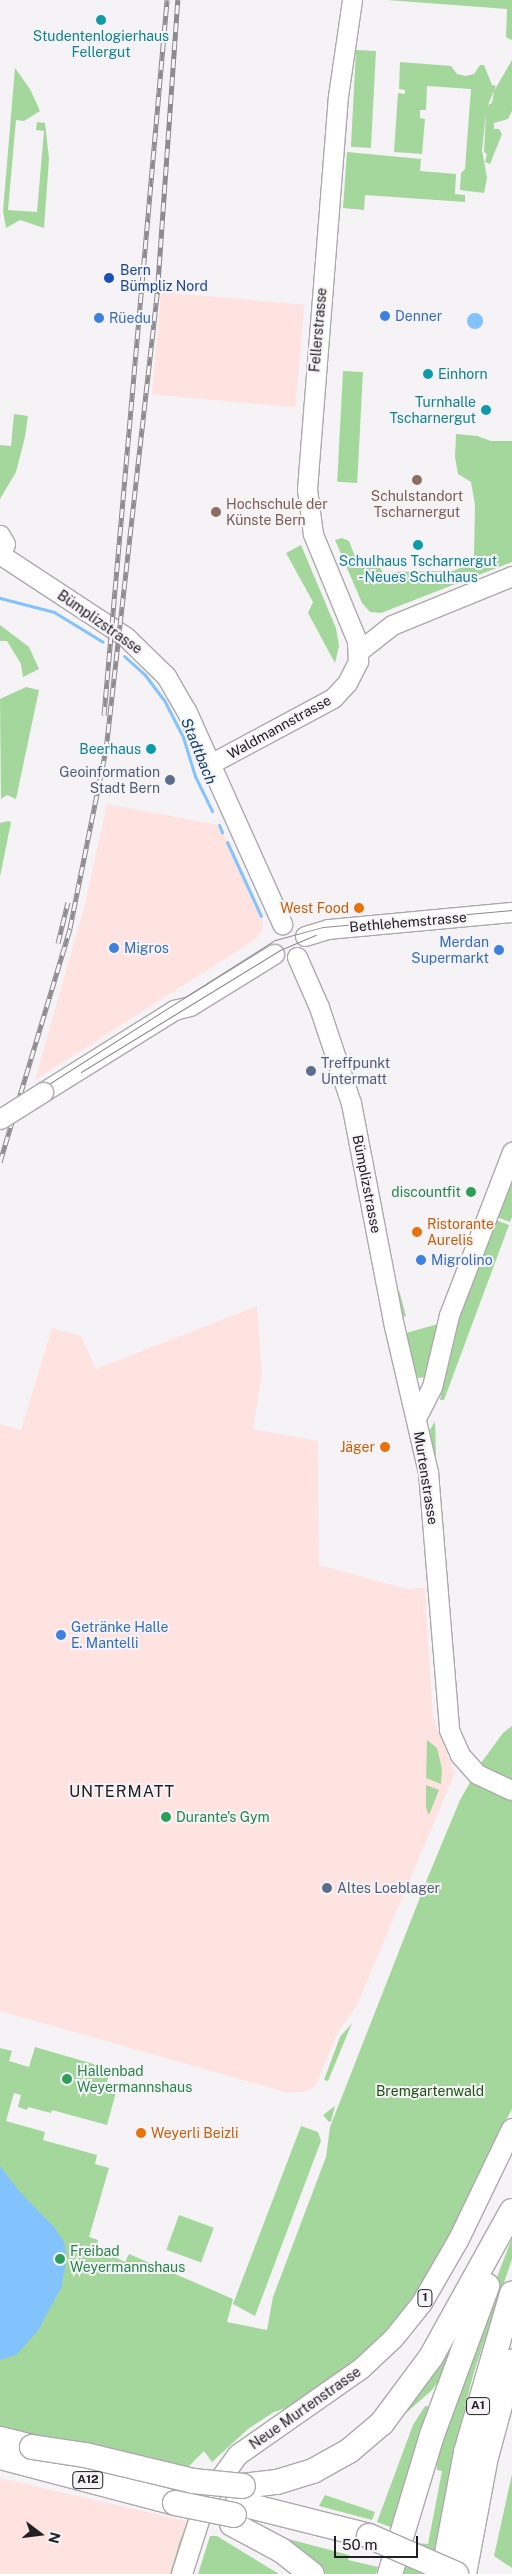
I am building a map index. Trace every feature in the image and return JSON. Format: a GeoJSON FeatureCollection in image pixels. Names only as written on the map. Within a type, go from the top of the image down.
{"type":"FeatureCollection","features":[{"type":"Feature","properties":{"kind":"highway"},"geometry":{"type":"LineString","coordinates":[[237,2507],[277,2482],[313,2471],[349,2451],[382,2423],[431,2357],[512,2211]]}},
{"type":"Feature","properties":{"kind":"highway"},"geometry":{"type":"LineString","coordinates":[[390,2574],[444,2400],[512,2227]]}},
{"type":"Feature","properties":{"kind":"highway","name":"A1"},"geometry":{"type":"LineString","coordinates":[[443,2574],[468,2444],[512,2294]]}},
{"type":"Feature","properties":{"kind":"highway","name":"A1"},"geometry":{"type":"LineString","coordinates":[[464,2574],[485,2464],[512,2361]]}},
{"type":"Feature","properties":{"kind":"highway"},"geometry":{"type":"LineString","coordinates":[[0,2439],[367,2543],[456,2574]]}},
{"type":"Feature","properties":{"kind":"highway","name":"A12"},"geometry":{"type":"LineString","coordinates":[[0,2457],[175,2503],[237,2507]]}},
{"type":"Feature","properties":{"kind":"highway"},"geometry":{"type":"LineString","coordinates":[[237,2507],[281,2550],[312,2574]]}},
{"type":"Feature","properties":{"kind":"highway"},"geometry":{"type":"LineString","coordinates":[[367,2543],[424,2574]]}},
{"type":"Feature","properties":{"kind":"main road","name":"Neue Murtenstrasse"},"geometry":{"type":"LineString","coordinates":[[182,2574],[203,2505],[217,2481],[238,2455],[258,2438],[349,2379],[404,2327],[446,2265],[512,2128]]}},
{"type":"Feature","properties":{"kind":"street","name":"Fellerstrasse"},"geometry":{"type":"LineString","coordinates":[[352,0],[338,96],[307,489],[313,534],[359,651]]}},
{"type":"Feature","properties":{"kind":"street"},"geometry":{"type":"LineString","coordinates":[[0,535],[5,544],[0,556]]}},
{"type":"Feature","properties":{"kind":"street","name":"Bümplizstrasse"},"geometry":{"type":"LineString","coordinates":[[0,556],[126,637],[148,656],[181,700],[282,924]]}},
{"type":"Feature","properties":{"kind":"street"},"geometry":{"type":"LineString","coordinates":[[359,651],[392,624],[512,576]]}},
{"type":"Feature","properties":{"kind":"street","name":"Waldmannstrasse"},"geometry":{"type":"LineString","coordinates":[[210,764],[338,694],[354,670],[359,651]]}},
{"type":"Feature","properties":{"kind":"street","name":"Bethlehemstrasse"},"geometry":{"type":"LineString","coordinates":[[305,936],[328,929],[512,912]]}},
{"type":"Feature","properties":{"kind":"street"},"geometry":{"type":"LineString","coordinates":[[0,1119],[174,1010],[190,1006],[272,948],[274,930],[282,924],[296,925],[305,936],[305,945],[297,957],[283,960],[272,948]]}},
{"type":"Feature","properties":{"kind":"street","name":"Bümplizstrasse"},"geometry":{"type":"LineString","coordinates":[[297,957],[333,1044],[352,1110],[394,1326],[416,1418]]}},
{"type":"Feature","properties":{"kind":"street","name":"Murtenstrasse"},"geometry":{"type":"LineString","coordinates":[[512,1152],[461,1280],[445,1326],[434,1381],[416,1418],[434,1511],[442,1664],[449,1730],[460,1755],[476,1774],[512,1790]]}},
{"type":"Feature","properties":{"kind":"shaded area"},"geometry":{"type":"Polygon","coordinates":[[[161,292],[304,305],[295,407],[152,395],[161,292]]]}},
{"type":"Feature","properties":{"kind":"shaded area"},"geometry":{"type":"Polygon","coordinates":[[[107,804],[219,825],[262,915],[263,929],[256,939],[35,1080],[85,904],[107,804]]]}},
{"type":"Feature","properties":{"kind":"shaded area"},"geometry":{"type":"Polygon","coordinates":[[[257,1306],[262,1373],[253,1429],[318,1441],[319,1565],[407,1589],[425,1588],[433,1717],[455,1773],[357,2005],[338,2032],[315,2087],[307,2091],[289,2093],[0,2011],[0,1424],[21,1430],[52,1328],[81,1336],[96,1369],[257,1306]]]}},
{"type":"Feature","properties":{"kind":"shaded area"},"geometry":{"type":"Polygon","coordinates":[[[0,2478],[199,2524],[183,2574],[0,2574],[0,2478]]]}},
{"type":"Feature","properties":{"kind":"green space"},"geometry":{"type":"Polygon","coordinates":[[[387,0],[512,0],[512,40],[506,37],[507,9],[387,0]]]}},
{"type":"Feature","properties":{"kind":"green space"},"geometry":{"type":"Polygon","coordinates":[[[356,50],[376,51],[371,148],[351,147],[356,50]]]}},
{"type":"Feature","properties":{"kind":"green space"},"geometry":{"type":"Polygon","coordinates":[[[512,60],[512,111],[508,119],[494,123],[494,129],[499,129],[502,134],[490,164],[485,162],[487,154],[484,152],[486,113],[482,150],[487,178],[484,193],[460,190],[461,173],[465,169],[471,89],[427,86],[426,110],[420,110],[420,118],[425,119],[422,154],[394,152],[398,93],[405,94],[405,90],[399,89],[400,62],[451,66],[457,74],[466,76],[474,74],[480,65],[484,65],[492,85],[496,86],[488,105],[492,103],[494,91],[512,60]]]}},
{"type":"Feature","properties":{"kind":"green space"},"geometry":{"type":"Polygon","coordinates":[[[15,68],[30,89],[40,111],[24,121],[16,120],[8,210],[37,212],[44,131],[36,130],[37,122],[45,123],[49,159],[44,228],[20,220],[6,228],[3,211],[15,68]]]}},
{"type":"Feature","properties":{"kind":"green space"},"geometry":{"type":"Polygon","coordinates":[[[347,152],[421,159],[420,171],[456,174],[455,194],[465,195],[465,202],[365,195],[364,210],[343,208],[347,152]]]}},
{"type":"Feature","properties":{"kind":"green space"},"geometry":{"type":"Polygon","coordinates":[[[343,371],[363,372],[357,483],[337,482],[343,371]]]}},
{"type":"Feature","properties":{"kind":"green space"},"geometry":{"type":"Polygon","coordinates":[[[14,414],[28,416],[25,437],[16,472],[0,499],[0,445],[11,446],[14,414]]]}},
{"type":"Feature","properties":{"kind":"green space"},"geometry":{"type":"Polygon","coordinates":[[[456,434],[477,436],[491,441],[512,441],[512,562],[381,613],[370,612],[362,603],[335,540],[342,538],[349,541],[359,567],[378,565],[383,572],[453,571],[465,566],[474,555],[475,505],[471,482],[458,474],[455,457],[456,434]]]}},
{"type":"Feature","properties":{"kind":"green space"},"geometry":{"type":"Polygon","coordinates":[[[301,545],[336,628],[339,646],[335,663],[308,613],[313,602],[286,553],[301,545]]]}},
{"type":"Feature","properties":{"kind":"green space"},"geometry":{"type":"Polygon","coordinates":[[[0,625],[29,647],[39,669],[23,677],[21,664],[7,641],[0,641],[0,625]]]}},
{"type":"Feature","properties":{"kind":"green space"},"geometry":{"type":"Polygon","coordinates":[[[26,687],[39,690],[16,799],[7,795],[1,799],[0,699],[26,687]]]}},
{"type":"Feature","properties":{"kind":"green space"},"geometry":{"type":"Polygon","coordinates":[[[11,822],[0,877],[0,823],[11,822]]]}},
{"type":"Feature","properties":{"kind":"green space"},"geometry":{"type":"Polygon","coordinates":[[[512,1167],[512,1217],[510,1222],[494,1216],[512,1167]]]}},
{"type":"Feature","properties":{"kind":"green space"},"geometry":{"type":"Polygon","coordinates":[[[493,1219],[509,1225],[444,1400],[440,1400],[450,1339],[493,1219]]]}},
{"type":"Feature","properties":{"kind":"green space"},"geometry":{"type":"Polygon","coordinates":[[[399,1290],[406,1316],[402,1317],[398,1293],[399,1290]]]}},
{"type":"Feature","properties":{"kind":"green space"},"geometry":{"type":"Polygon","coordinates":[[[438,1324],[426,1377],[418,1378],[413,1372],[406,1333],[438,1324]]]}},
{"type":"Feature","properties":{"kind":"green space"},"geometry":{"type":"Polygon","coordinates":[[[435,1421],[436,1455],[434,1457],[430,1430],[435,1421]]]}},
{"type":"Feature","properties":{"kind":"green space","name":"Bremgartenwald"},"geometry":{"type":"Polygon","coordinates":[[[512,1726],[512,2109],[494,2142],[452,2237],[406,2312],[346,2373],[299,2404],[274,2412],[248,2429],[212,2462],[204,2451],[180,2475],[0,2435],[0,2048],[12,2051],[9,2061],[29,2067],[35,2047],[111,2069],[105,2089],[116,2092],[107,2125],[52,2110],[51,2113],[28,2107],[27,2110],[18,2107],[21,2095],[14,2093],[6,2121],[45,2132],[43,2140],[97,2155],[95,2164],[109,2168],[89,2237],[98,2240],[97,2245],[116,2252],[115,2257],[125,2262],[129,2254],[233,2299],[227,2322],[267,2330],[273,2297],[326,2157],[330,2127],[428,1877],[460,1800],[481,1763],[503,1733],[512,1726]]]}},
{"type":"Feature","properties":{"kind":"green space"},"geometry":{"type":"Polygon","coordinates":[[[427,1740],[437,1748],[442,1769],[441,1784],[426,1778],[427,1740]]]}},
{"type":"Feature","properties":{"kind":"green space"},"geometry":{"type":"Polygon","coordinates":[[[426,1785],[439,1790],[429,1815],[426,1808],[426,1785]]]}},
{"type":"Feature","properties":{"kind":"green space"},"geometry":{"type":"Polygon","coordinates":[[[352,2023],[328,2081],[324,2080],[340,2037],[352,2023]]]}},
{"type":"Feature","properties":{"kind":"green space"},"geometry":{"type":"Polygon","coordinates":[[[335,2106],[331,2121],[329,2122],[323,2115],[335,2106]]]}},
{"type":"Feature","properties":{"kind":"green space"},"geometry":{"type":"Polygon","coordinates":[[[301,2126],[318,2132],[321,2141],[255,2316],[233,2304],[301,2126]]]}},
{"type":"Feature","properties":{"kind":"green space"},"geometry":{"type":"Polygon","coordinates":[[[179,2215],[214,2228],[201,2262],[166,2250],[179,2215]]]}},
{"type":"Feature","properties":{"kind":"green space"},"geometry":{"type":"Polygon","coordinates":[[[512,2238],[512,2259],[474,2372],[455,2445],[430,2574],[403,2574],[403,2542],[428,2544],[442,2471],[437,2470],[437,2433],[512,2238]]]}},
{"type":"Feature","properties":{"kind":"green space"},"geometry":{"type":"Polygon","coordinates":[[[464,2315],[441,2378],[432,2390],[370,2445],[464,2315]]]}},
{"type":"Feature","properties":{"kind":"green space"},"geometry":{"type":"Polygon","coordinates":[[[425,2406],[432,2407],[393,2528],[377,2522],[413,2425],[425,2406]]]}},
{"type":"Feature","properties":{"kind":"green space"},"geometry":{"type":"Polygon","coordinates":[[[512,2474],[512,2568],[494,2556],[512,2474]]]}},
{"type":"Feature","properties":{"kind":"green space"},"geometry":{"type":"Polygon","coordinates":[[[325,2495],[375,2512],[372,2520],[319,2506],[325,2495]]]}},
{"type":"Feature","properties":{"kind":"green space"},"geometry":{"type":"Polygon","coordinates":[[[184,2527],[173,2574],[170,2574],[184,2527]]]}},
{"type":"Feature","properties":{"kind":"green space"},"geometry":{"type":"Polygon","coordinates":[[[210,2536],[217,2536],[279,2574],[198,2574],[210,2536]]]}},
{"type":"Feature","properties":{"kind":"green space"},"geometry":{"type":"Polygon","coordinates":[[[281,2537],[349,2555],[348,2560],[378,2567],[376,2574],[326,2574],[281,2537]]]}},
{"type":"Feature","properties":{"kind":"water"},"geometry":{"type":"Polygon","coordinates":[[[472,313],[478,313],[483,318],[481,327],[472,329],[467,324],[467,318],[472,313]]]}},
{"type":"Feature","properties":{"kind":"water"},"geometry":{"type":"Polygon","coordinates":[[[0,2166],[19,2191],[54,2227],[64,2242],[67,2258],[61,2288],[37,2332],[16,2355],[0,2360],[0,2166]]]}},
{"type":"Feature","properties":{"kind":"waterway","name":"Stadtbach"},"geometry":{"type":"LineString","coordinates":[[0,598],[54,612],[103,642]]}},
{"type":"Feature","properties":{"kind":"waterway","name":"Stadtbach"},"geometry":{"type":"LineString","coordinates":[[124,656],[145,675],[164,700],[183,737],[195,776],[212,811]]}},
{"type":"Feature","properties":{"kind":"waterway","name":"Stadtbach"},"geometry":{"type":"LineString","coordinates":[[219,825],[222,832]]}},
{"type":"Feature","properties":{"kind":"waterway","name":"Stadtbach"},"geometry":{"type":"LineString","coordinates":[[227,842],[261,916]]}},
{"type":"Feature","properties":{"kind":"tram line"},"geometry":{"type":"LineString","coordinates":[[0,1115],[275,940],[323,927],[512,910]]}},
{"type":"Feature","properties":{"kind":"tram line"},"geometry":{"type":"LineString","coordinates":[[81,1072],[280,950],[316,935]]}},
{"type":"Feature","properties":{"kind":"railway"},"geometry":{"type":"LineString","coordinates":[[104,715],[167,0]]}},
{"type":"Feature","properties":{"kind":"railway"},"geometry":{"type":"LineString","coordinates":[[0,1162],[70,928],[106,750],[158,283],[178,0]]}},
{"type":"Feature","properties":{"kind":"railway"},"geometry":{"type":"LineString","coordinates":[[58,943],[68,902]]}},
{"type":"Feature","properties":{"kind":"place","name":"Studentenlogierhaus Fellergut"},"geometry":{"type":"Point","coordinates":[101,20]}},
{"type":"Feature","properties":{"kind":"place","name":"Bern Bümpliz Nord"},"geometry":{"type":"Point","coordinates":[109,278]}},
{"type":"Feature","properties":{"kind":"place","name":"Denner"},"geometry":{"type":"Point","coordinates":[385,316]}},
{"type":"Feature","properties":{"kind":"place","name":"Rüedu"},"geometry":{"type":"Point","coordinates":[99,318]}},
{"type":"Feature","properties":{"kind":"place","name":"Einhorn"},"geometry":{"type":"Point","coordinates":[428,374]}},
{"type":"Feature","properties":{"kind":"place","name":"Turnhalle Tscharnergut"},"geometry":{"type":"Point","coordinates":[486,410]}},
{"type":"Feature","properties":{"kind":"place","name":"Schulstandort Tscharnergut"},"geometry":{"type":"Point","coordinates":[417,480]}},
{"type":"Feature","properties":{"kind":"place","name":"Hochschule der Künste Bern"},"geometry":{"type":"Point","coordinates":[216,512]}},
{"type":"Feature","properties":{"kind":"place","name":"Schulhaus Tscharnergut - Neues Schulhaus"},"geometry":{"type":"Point","coordinates":[418,545]}},
{"type":"Feature","properties":{"kind":"place","name":"Beerhaus"},"geometry":{"type":"Point","coordinates":[151,749]}},
{"type":"Feature","properties":{"kind":"place","name":"Geoinformation Stadt Bern"},"geometry":{"type":"Point","coordinates":[170,780]}},
{"type":"Feature","properties":{"kind":"place","name":"West Food"},"geometry":{"type":"Point","coordinates":[359,908]}},
{"type":"Feature","properties":{"kind":"place","name":"Migros"},"geometry":{"type":"Point","coordinates":[114,948]}},
{"type":"Feature","properties":{"kind":"place","name":"Merdan Supermarkt"},"geometry":{"type":"Point","coordinates":[499,950]}},
{"type":"Feature","properties":{"kind":"place","name":"Treffpunkt Untermatt"},"geometry":{"type":"Point","coordinates":[311,1071]}},
{"type":"Feature","properties":{"kind":"place","name":"discountfit"},"geometry":{"type":"Point","coordinates":[471,1192]}},
{"type":"Feature","properties":{"kind":"place","name":"Ristorante Aurelis"},"geometry":{"type":"Point","coordinates":[417,1232]}},
{"type":"Feature","properties":{"kind":"place","name":"Migrolino"},"geometry":{"type":"Point","coordinates":[421,1260]}},
{"type":"Feature","properties":{"kind":"place","name":"Jäger"},"geometry":{"type":"Point","coordinates":[385,1447]}},
{"type":"Feature","properties":{"kind":"place","name":"Getränke Halle E. Mantelli"},"geometry":{"type":"Point","coordinates":[61,1635]}},
{"type":"Feature","properties":{"kind":"place","name":"Durante's Gym"},"geometry":{"type":"Point","coordinates":[166,1817]}},
{"type":"Feature","properties":{"kind":"place","name":"Altes Loeblager"},"geometry":{"type":"Point","coordinates":[327,1888]}},
{"type":"Feature","properties":{"kind":"place","name":"Hallenbad Weyermannshaus"},"geometry":{"type":"Point","coordinates":[67,2079]}},
{"type":"Feature","properties":{"kind":"place","name":"Weyerli Beizli"},"geometry":{"type":"Point","coordinates":[141,2133]}},
{"type":"Feature","properties":{"kind":"place","name":"Freibad Weyermannshaus"},"geometry":{"type":"Point","coordinates":[60,2259]}},
{"type":"Feature","properties":{"kind":"district","name":"UNTERMATT"},"geometry":{"type":"Point","coordinates":[122,1792]}}]}
